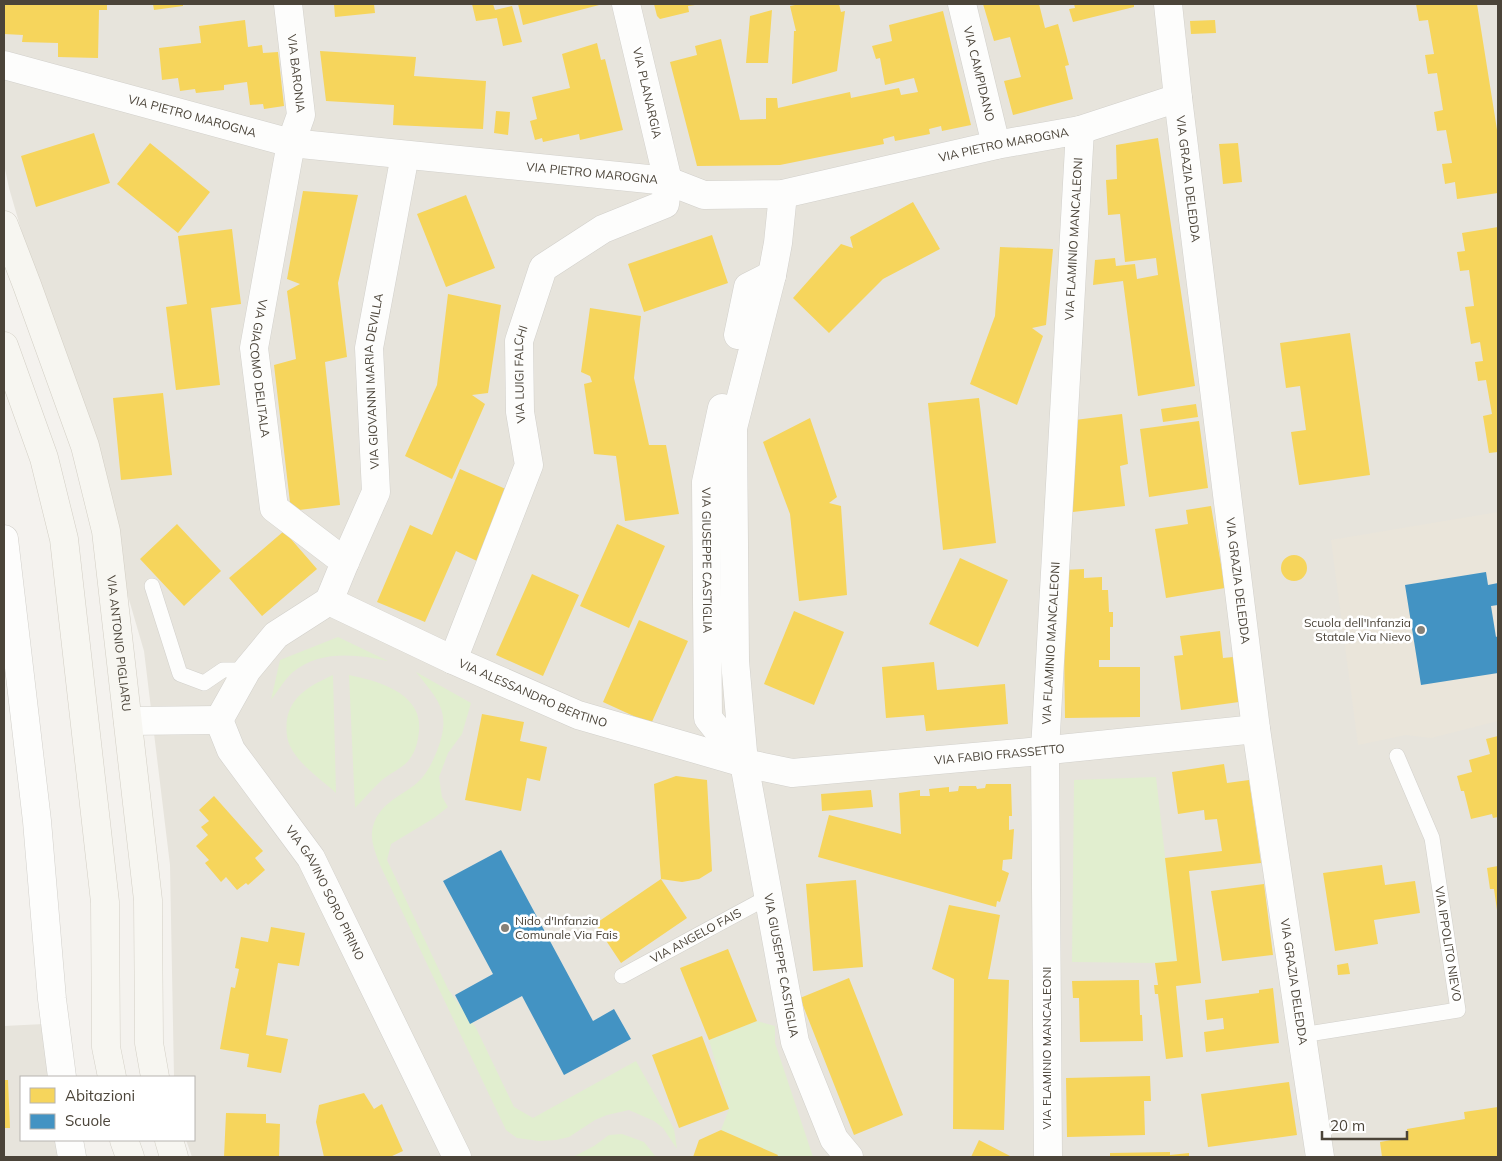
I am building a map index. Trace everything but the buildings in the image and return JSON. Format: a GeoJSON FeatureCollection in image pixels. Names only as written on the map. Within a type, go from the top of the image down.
{"type":"FeatureCollection","features":[{"type":"Feature","properties":{"kind":"main road","name":"VIA ANTONIO PIGLIARU"},"geometry":{"type":"LineString","coordinates":[[4,225],[87,455],[106,531],[148,900],[149,1043],[155,1076]]}},
{"type":"Feature","properties":{"kind":"main road"},"geometry":{"type":"LineString","coordinates":[[4,346],[44,458],[64,539],[106,902],[106,1047],[112,1076]]}},
{"type":"Feature","properties":{"kind":"main road"},"geometry":{"type":"LineString","coordinates":[[124,1141],[130,1157]]}},
{"type":"Feature","properties":{"kind":"main road"},"geometry":{"type":"LineString","coordinates":[[169,1141],[174,1157]]}},
{"type":"Feature","properties":{"kind":"street","name":"VIA BARONIA"},"geometry":{"type":"LineString","coordinates":[[288,4],[301,115],[291,142]]}},
{"type":"Feature","properties":{"kind":"street","name":"VIA PLANARGIA"},"geometry":{"type":"LineString","coordinates":[[626,4],[668,181]]}},
{"type":"Feature","properties":{"kind":"street","name":"VIA CAMPIDANO"},"geometry":{"type":"LineString","coordinates":[[962,4],[996,145]]}},
{"type":"Feature","properties":{"kind":"street","name":"VIA GRAZIA DELEDDA"},"geometry":{"type":"LineString","coordinates":[[1168,4],[1256,729],[1320,1157]]}},
{"type":"Feature","properties":{"kind":"street","name":"VIA PIETRO MAROGNA"},"geometry":{"type":"LineString","coordinates":[[4,65],[291,142],[668,181],[704,195],[783,194],[996,145],[1080,130],[1178,98]]}},
{"type":"Feature","properties":{"kind":"street","name":"VIA FLAMINIO MANCALEONI"},"geometry":{"type":"LineString","coordinates":[[1048,1157],[1045,750],[1080,130]]}},
{"type":"Feature","properties":{"kind":"street","name":"VIA GIACOMO DELITALA"},"geometry":{"type":"LineString","coordinates":[[291,142],[254,348],[274,508],[345,562]]}},
{"type":"Feature","properties":{"kind":"street","name":"VIA GIOVANNI MARIA DEVILLA"},"geometry":{"type":"LineString","coordinates":[[329,601],[376,492],[369,348],[405,154]]}},
{"type":"Feature","properties":{"kind":"street","name":"VIA LUIGI FALCHI"},"geometry":{"type":"LineString","coordinates":[[452,660],[529,465],[520,412],[519,341],[543,268],[603,228],[665,204],[668,181]]}},
{"type":"Feature","properties":{"kind":"street","name":"VIA GIUSEPPE CASTIGLIA"},"geometry":{"type":"LineString","coordinates":[[783,194],[778,243],[772,275],[733,428],[735,661],[744,762],[795,1042],[834,1139],[848,1157]]}},
{"type":"Feature","properties":{"kind":"street"},"geometry":{"type":"LineString","coordinates":[[4,539],[37,821],[52,999],[62,1076]]}},
{"type":"Feature","properties":{"kind":"street","name":"VIA ALESSANDRO BERTINO"},"geometry":{"type":"LineString","coordinates":[[329,601],[452,660],[578,715],[744,762]]}},
{"type":"Feature","properties":{"kind":"street"},"geometry":{"type":"LineString","coordinates":[[128,721],[219,720],[247,670],[276,635],[329,601]]}},
{"type":"Feature","properties":{"kind":"street","name":"VIA GAVINO SORO PIRINO"},"geometry":{"type":"LineString","coordinates":[[219,720],[231,750],[311,858],[457,1157]]}},
{"type":"Feature","properties":{"kind":"street","name":"VIA FABIO FRASSETTO"},"geometry":{"type":"LineString","coordinates":[[744,762],[792,773],[1256,729]]}},
{"type":"Feature","properties":{"kind":"street"},"geometry":{"type":"LineString","coordinates":[[70,1141],[72,1157]]}},
{"type":"Feature","properties":{"kind":"lane"},"geometry":{"type":"LineString","coordinates":[[152,586],[180,674],[204,683],[223,670],[247,670]]}},
{"type":"Feature","properties":{"kind":"lane","name":"VIA IPPOLITO NIEVO"},"geometry":{"type":"LineString","coordinates":[[1302,1035],[1458,1010],[1432,838],[1397,756]]}},
{"type":"Feature","properties":{"kind":"lane","name":"VIA ANGELO FAIS"},"geometry":{"type":"LineString","coordinates":[[622,976],[768,897]]}},
{"type":"Feature","properties":{"kind":"shaded area"},"geometry":{"type":"Polygon","coordinates":[[[4,4],[1498,4],[1498,1157],[192,1157],[186,1141],[195,1141],[195,1076],[174,1076],[170,865],[144,651],[9,188],[4,164],[4,4]]]}},
{"type":"Feature","properties":{"kind":"shaded area","name":"Scuola dell'Infanzia Statale Via Nievo"},"geometry":{"type":"Polygon","coordinates":[[[1498,512],[1498,721],[1431,738],[1406,735],[1358,745],[1331,540],[1498,512]]]}},
{"type":"Feature","properties":{"kind":"shaded area"},"geometry":{"type":"Polygon","coordinates":[[[44,1024],[48,1076],[20,1076],[20,1141],[56,1141],[58,1157],[4,1157],[4,1026],[44,1024]]]}},
{"type":"Feature","properties":{"kind":"green space"},"geometry":{"type":"Polygon","coordinates":[[[338,637],[388,661],[351,656],[326,657],[315,660],[293,672],[271,700],[280,660],[338,637]]]}},
{"type":"Feature","properties":{"kind":"green space"},"geometry":{"type":"Polygon","coordinates":[[[416,672],[471,703],[462,734],[448,753],[439,777],[442,797],[448,807],[434,818],[391,844],[387,860],[448,989],[476,1028],[514,1107],[533,1118],[636,1061],[674,1129],[677,1149],[663,1128],[654,1121],[629,1110],[607,1115],[595,1120],[569,1137],[556,1140],[539,1141],[517,1138],[506,1130],[380,865],[373,844],[372,832],[378,815],[383,808],[424,776],[433,760],[441,738],[443,717],[441,708],[437,699],[416,672]]]}},
{"type":"Feature","properties":{"kind":"green space"},"geometry":{"type":"Polygon","coordinates":[[[333,675],[336,793],[294,753],[289,743],[286,729],[290,710],[298,697],[304,691],[333,675]]]}},
{"type":"Feature","properties":{"kind":"green space"},"geometry":{"type":"Polygon","coordinates":[[[349,675],[385,685],[406,698],[414,707],[418,718],[419,731],[416,746],[409,760],[382,780],[355,808],[349,675]]]}},
{"type":"Feature","properties":{"kind":"green space"},"geometry":{"type":"Polygon","coordinates":[[[1156,777],[1177,961],[1155,963],[1072,962],[1074,780],[1156,777]]]}},
{"type":"Feature","properties":{"kind":"green space"},"geometry":{"type":"Polygon","coordinates":[[[757,1021],[775,1026],[775,1043],[813,1157],[777,1157],[778,1155],[721,1130],[729,1109],[709,1040],[757,1021]]]}},
{"type":"Feature","properties":{"kind":"green space"},"geometry":{"type":"Polygon","coordinates":[[[622,1134],[644,1142],[656,1157],[573,1157],[594,1146],[609,1135],[622,1134]]]}},
{"type":"Feature","properties":{"kind":"place","name":"Scuola dell'Infanzia Statale Via Nievo"},"geometry":{"type":"Point","coordinates":[1421,630]}},
{"type":"Feature","properties":{"kind":"place","name":"Nido d'Infanzia Comunale Via Fais"},"geometry":{"type":"Point","coordinates":[505,928]}}]}
